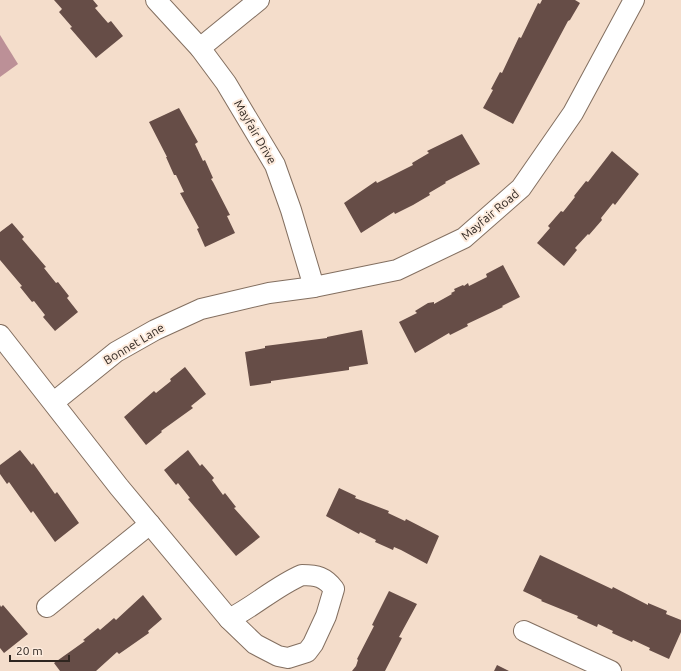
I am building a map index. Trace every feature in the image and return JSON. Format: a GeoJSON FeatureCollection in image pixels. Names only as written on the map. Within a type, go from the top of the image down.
{"type":"FeatureCollection","features":[{"type":"Feature","properties":{"kind":"street","name":"Mayfair Drive"},"geometry":{"type":"LineString","coordinates":[[156,0],[200,48],[226,83],[275,164],[291,210],[314,287]]}},
{"type":"Feature","properties":{"kind":"street"},"geometry":{"type":"LineString","coordinates":[[200,48],[259,0]]}},
{"type":"Feature","properties":{"kind":"street","name":"Mayfair Road"},"geometry":{"type":"LineString","coordinates":[[201,309],[269,293],[314,287],[397,270],[464,238],[522,188],[573,113],[634,0]]}},
{"type":"Feature","properties":{"kind":"street","name":"Bonnet Lane"},"geometry":{"type":"LineString","coordinates":[[54,402],[116,352],[154,330],[201,309]]}},
{"type":"Feature","properties":{"kind":"street"},"geometry":{"type":"LineString","coordinates":[[0,335],[150,524],[229,619],[255,644],[278,656],[288,658],[307,652],[313,644],[326,616],[334,589],[328,580],[317,575],[302,575],[290,580],[250,608],[229,619]]}},
{"type":"Feature","properties":{"kind":"street"},"geometry":{"type":"LineString","coordinates":[[47,607],[150,524]]}},
{"type":"Feature","properties":{"kind":"street"},"geometry":{"type":"LineString","coordinates":[[524,631],[580,665],[611,671]]}},
{"type":"Feature","properties":{"kind":"shaded area"},"geometry":{"type":"Polygon","coordinates":[[[0,35],[18,64],[0,77],[0,35]]]}},
{"type":"Feature","properties":{"kind":"building"},"geometry":{"type":"Polygon","coordinates":[[[54,0],[93,0],[98,6],[95,8],[108,23],[111,21],[123,36],[96,58],[70,28],[72,27],[59,12],[62,9],[54,0]]]}},
{"type":"Feature","properties":{"kind":"building"},"geometry":{"type":"Polygon","coordinates":[[[542,0],[575,0],[580,3],[568,21],[513,124],[483,108],[493,90],[491,89],[500,72],[502,73],[519,37],[521,38],[538,3],[540,4],[542,0]]]}},
{"type":"Feature","properties":{"kind":"building"},"geometry":{"type":"Polygon","coordinates":[[[179,108],[198,142],[195,144],[203,161],[205,160],[213,178],[211,179],[230,215],[227,216],[235,233],[205,247],[197,229],[199,228],[180,193],[184,192],[176,175],[174,175],[167,157],[149,122],[179,108]]]}},
{"type":"Feature","properties":{"kind":"building"},"geometry":{"type":"Polygon","coordinates":[[[462,134],[480,164],[445,182],[446,183],[429,193],[430,195],[395,214],[394,212],[361,233],[344,203],[376,181],[377,183],[413,165],[412,163],[429,153],[427,151],[462,134]]]}},
{"type":"Feature","properties":{"kind":"building"},"geometry":{"type":"Polygon","coordinates":[[[612,151],[639,174],[615,205],[613,203],[601,218],[602,220],[575,248],[577,250],[564,266],[537,243],[550,228],[548,226],[561,211],[563,212],[586,181],[588,182],[612,151]]]}},
{"type":"Feature","properties":{"kind":"building"},"geometry":{"type":"Polygon","coordinates":[[[12,223],[24,237],[22,239],[46,267],[44,268],[69,296],[67,298],[78,312],[55,331],[43,317],[45,315],[34,301],[32,302],[20,287],[22,286],[0,260],[0,232],[12,223]]]}},
{"type":"Feature","properties":{"kind":"building"},"geometry":{"type":"Polygon","coordinates":[[[503,265],[520,297],[467,324],[468,326],[450,335],[449,333],[415,353],[399,322],[417,313],[415,311],[428,303],[434,302],[434,304],[452,294],[451,293],[455,291],[454,289],[468,283],[469,286],[487,277],[486,274],[503,265]]]}},
{"type":"Feature","properties":{"kind":"building"},"geometry":{"type":"Polygon","coordinates":[[[362,330],[368,364],[349,367],[349,370],[271,381],[271,383],[250,386],[245,352],[265,348],[265,346],[327,338],[362,330]]]}},
{"type":"Feature","properties":{"kind":"building"},"geometry":{"type":"Polygon","coordinates":[[[185,367],[206,394],[191,406],[193,408],[161,431],[162,432],[146,445],[124,417],[154,391],[156,393],[171,381],[170,379],[185,367]]]}},
{"type":"Feature","properties":{"kind":"building"},"geometry":{"type":"Polygon","coordinates":[[[20,450],[32,465],[33,463],[55,494],[57,492],[79,523],[55,542],[33,511],[31,513],[9,482],[7,484],[0,474],[0,465],[20,450]]]}},
{"type":"Feature","properties":{"kind":"building"},"geometry":{"type":"Polygon","coordinates":[[[188,450],[200,466],[202,464],[214,478],[212,480],[223,495],[225,493],[236,507],[234,508],[260,537],[236,556],[188,499],[190,498],[178,483],[176,485],[164,470],[188,450]]]}},
{"type":"Feature","properties":{"kind":"building"},"geometry":{"type":"Polygon","coordinates":[[[339,488],[356,496],[355,498],[389,511],[388,513],[405,521],[406,519],[439,536],[427,564],[394,547],[393,550],[375,542],[376,540],[360,532],[359,534],[326,516],[339,488]]]}},
{"type":"Feature","properties":{"kind":"building"},"geometry":{"type":"Polygon","coordinates":[[[540,555],[612,589],[613,587],[648,605],[648,603],[667,611],[666,614],[681,620],[681,632],[669,659],[649,650],[650,648],[633,640],[632,642],[612,633],[613,631],[598,624],[597,627],[577,618],[578,616],[541,601],[542,600],[523,591],[540,555]]]}},
{"type":"Feature","properties":{"kind":"building"},"geometry":{"type":"Polygon","coordinates":[[[389,591],[417,604],[399,637],[402,638],[385,671],[352,671],[356,666],[357,659],[374,626],[372,625],[389,591]]]}},
{"type":"Feature","properties":{"kind":"building"},"geometry":{"type":"Polygon","coordinates":[[[143,595],[162,619],[148,631],[149,633],[119,654],[117,652],[96,671],[60,671],[54,663],[85,641],[83,640],[98,628],[100,630],[114,618],[116,620],[143,595]]]}},
{"type":"Feature","properties":{"kind":"building"},"geometry":{"type":"Polygon","coordinates":[[[0,605],[1,607],[3,605],[28,634],[4,653],[0,648],[0,605]]]}},
{"type":"Feature","properties":{"kind":"building"},"geometry":{"type":"Polygon","coordinates":[[[497,665],[509,671],[494,671],[497,665]]]}}]}
